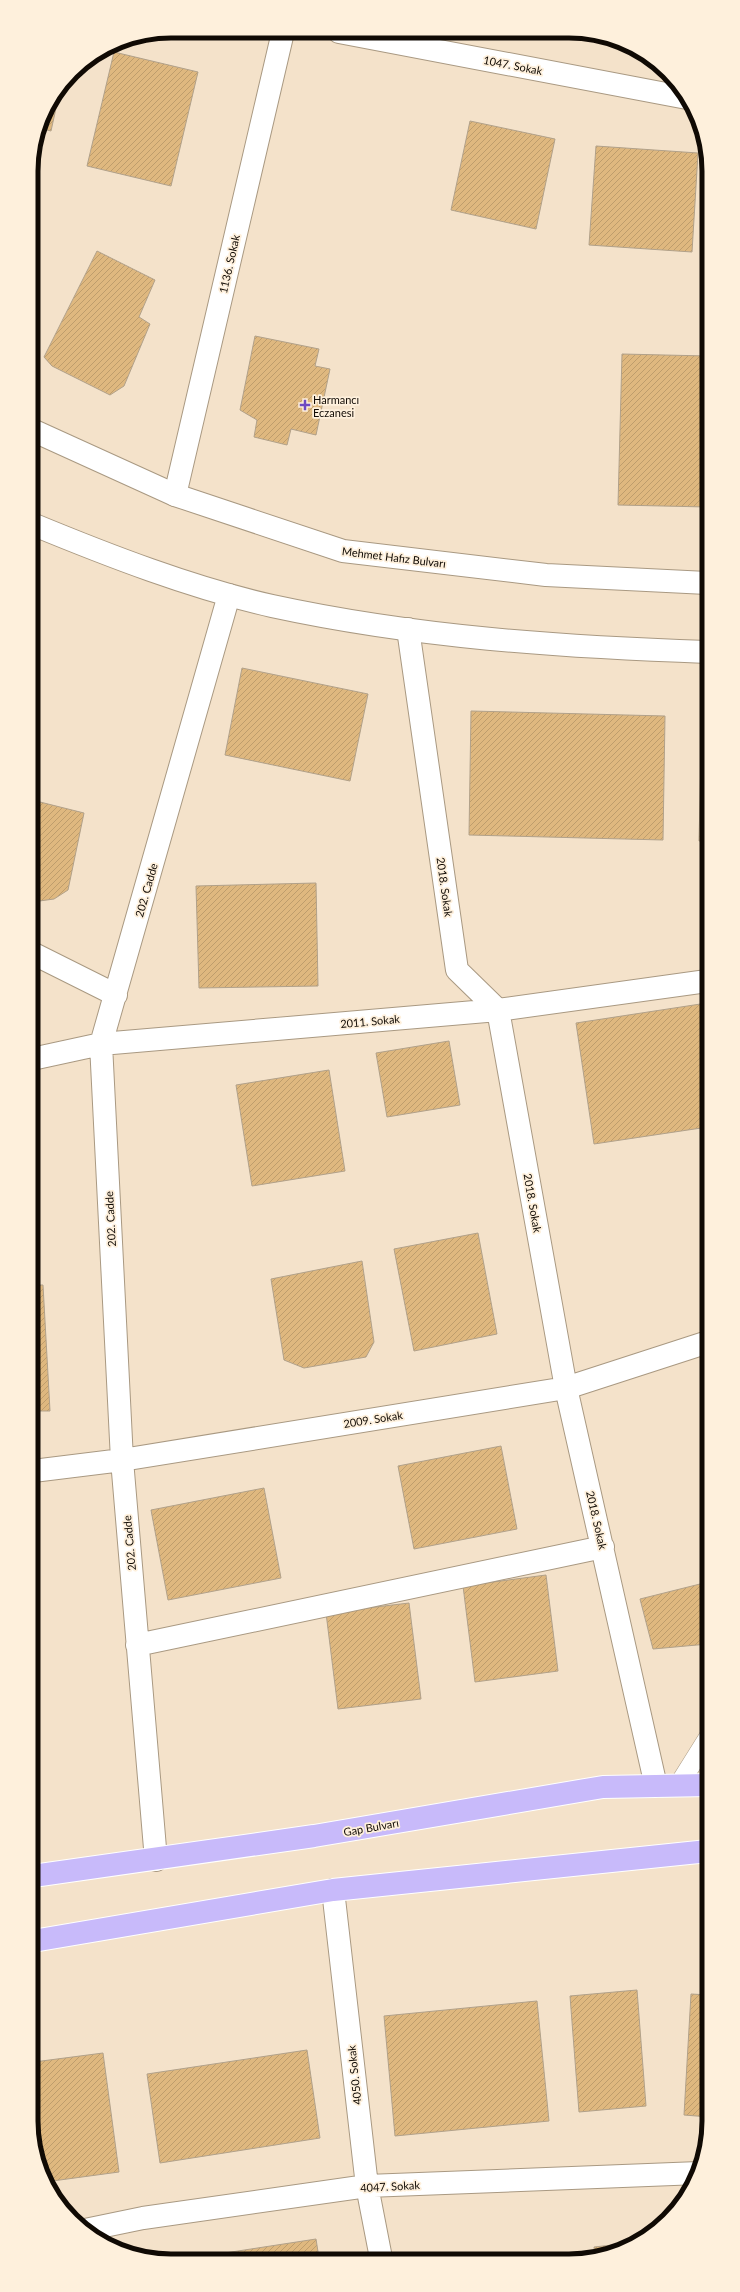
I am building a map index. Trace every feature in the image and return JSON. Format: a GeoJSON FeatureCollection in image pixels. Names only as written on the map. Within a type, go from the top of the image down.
{"type":"FeatureCollection","features":[{"type":"Feature","properties":{"kind":"highway","name":"Gap Bulvarı"},"geometry":{"type":"LineString","coordinates":[[38,1875],[156,1860],[314,1836],[603,1787],[702,1785]]}},
{"type":"Feature","properties":{"kind":"highway"},"geometry":{"type":"LineString","coordinates":[[38,1940],[333,1890],[702,1852]]}},
{"type":"Feature","properties":{"kind":"street","name":"1136. Sokak"},"geometry":{"type":"LineString","coordinates":[[175,495],[282,38]]}},
{"type":"Feature","properties":{"kind":"street","name":"1047. Sokak"},"geometry":{"type":"LineString","coordinates":[[370,38],[679,97]]}},
{"type":"Feature","properties":{"kind":"street","name":"Mehmet Hafız Bulvarı"},"geometry":{"type":"LineString","coordinates":[[38,433],[175,495],[343,552],[546,575],[702,583]]}},
{"type":"Feature","properties":{"kind":"street"},"geometry":{"type":"LineString","coordinates":[[38,526],[100,552],[229,595],[272,606],[438,635],[606,648],[702,652]]}},
{"type":"Feature","properties":{"kind":"street","name":"202. Cadde"},"geometry":{"type":"LineString","coordinates":[[156,1860],[122,1460],[101,1044],[229,595]]}},
{"type":"Feature","properties":{"kind":"street","name":"2018. Sokak"},"geometry":{"type":"LineString","coordinates":[[408,630],[457,970],[498,1010],[566,1388],[656,1786]]}},
{"type":"Feature","properties":{"kind":"street"},"geometry":{"type":"LineString","coordinates":[[38,956],[116,995]]}},
{"type":"Feature","properties":{"kind":"street","name":"2011. Sokak"},"geometry":{"type":"LineString","coordinates":[[38,1058],[101,1044],[498,1010],[702,982]]}},
{"type":"Feature","properties":{"kind":"street","name":"2009. Sokak"},"geometry":{"type":"LineString","coordinates":[[38,1470],[122,1460],[566,1388],[702,1344]]}},
{"type":"Feature","properties":{"kind":"street"},"geometry":{"type":"LineString","coordinates":[[137,1646],[603,1547]]}},
{"type":"Feature","properties":{"kind":"street","name":"4050. Sokak"},"geometry":{"type":"LineString","coordinates":[[333,1890],[367,2186],[380,2254]]}},
{"type":"Feature","properties":{"kind":"street","name":"4047. Sokak"},"geometry":{"type":"LineString","coordinates":[[92,2229],[143,2218],[367,2186],[691,2173]]}},
{"type":"Feature","properties":{"kind":"lane"},"geometry":{"type":"LineString","coordinates":[[678,1786],[702,1748]]}},
{"type":"Feature","properties":{"kind":"building"},"geometry":{"type":"Polygon","coordinates":[[[114,52],[198,72],[171,186],[87,166],[114,52]]]}},
{"type":"Feature","properties":{"kind":"building"},"geometry":{"type":"Polygon","coordinates":[[[57,102],[51,131],[45,130],[57,102]]]}},
{"type":"Feature","properties":{"kind":"building"},"geometry":{"type":"Polygon","coordinates":[[[470,121],[555,139],[536,229],[451,210],[470,121]]]}},
{"type":"Feature","properties":{"kind":"building"},"geometry":{"type":"Polygon","coordinates":[[[596,146],[698,153],[692,252],[589,245],[596,146]]]}},
{"type":"Feature","properties":{"kind":"building"},"geometry":{"type":"Polygon","coordinates":[[[97,251],[155,280],[139,317],[150,324],[124,386],[110,395],[52,366],[44,357],[97,251]]]}},
{"type":"Feature","properties":{"kind":"building"},"geometry":{"type":"Polygon","coordinates":[[[255,336],[319,349],[315,366],[330,369],[316,435],[291,429],[287,445],[254,437],[257,420],[240,410],[255,336]]]}},
{"type":"Feature","properties":{"kind":"building"},"geometry":{"type":"Polygon","coordinates":[[[622,354],[702,356],[702,507],[618,505],[622,354]]]}},
{"type":"Feature","properties":{"kind":"building"},"geometry":{"type":"Polygon","coordinates":[[[242,668],[368,694],[350,781],[225,755],[242,668]]]}},
{"type":"Feature","properties":{"kind":"building"},"geometry":{"type":"Polygon","coordinates":[[[471,711],[665,716],[663,840],[469,835],[471,711]]]}},
{"type":"Feature","properties":{"kind":"building"},"geometry":{"type":"Polygon","coordinates":[[[702,717],[702,841],[699,841],[702,717]]]}},
{"type":"Feature","properties":{"kind":"building"},"geometry":{"type":"Polygon","coordinates":[[[38,802],[84,813],[68,890],[54,899],[38,901],[38,802]]]}},
{"type":"Feature","properties":{"kind":"building"},"geometry":{"type":"Polygon","coordinates":[[[316,883],[318,986],[199,988],[196,886],[316,883]]]}},
{"type":"Feature","properties":{"kind":"building"},"geometry":{"type":"Polygon","coordinates":[[[702,1004],[702,1128],[594,1144],[576,1023],[702,1004]]]}},
{"type":"Feature","properties":{"kind":"building"},"geometry":{"type":"Polygon","coordinates":[[[449,1041],[460,1105],[387,1117],[376,1053],[449,1041]]]}},
{"type":"Feature","properties":{"kind":"building"},"geometry":{"type":"Polygon","coordinates":[[[329,1070],[345,1171],[252,1186],[236,1085],[329,1070]]]}},
{"type":"Feature","properties":{"kind":"building"},"geometry":{"type":"Polygon","coordinates":[[[478,1233],[497,1334],[414,1351],[394,1249],[478,1233]]]}},
{"type":"Feature","properties":{"kind":"building"},"geometry":{"type":"Polygon","coordinates":[[[362,1261],[374,1342],[366,1357],[304,1368],[284,1360],[271,1279],[362,1261]]]}},
{"type":"Feature","properties":{"kind":"building"},"geometry":{"type":"Polygon","coordinates":[[[38,1285],[43,1285],[50,1411],[38,1411],[38,1285]]]}},
{"type":"Feature","properties":{"kind":"building"},"geometry":{"type":"Polygon","coordinates":[[[501,1446],[517,1529],[414,1549],[398,1466],[501,1446]]]}},
{"type":"Feature","properties":{"kind":"building"},"geometry":{"type":"Polygon","coordinates":[[[264,1488],[281,1578],[168,1600],[151,1510],[264,1488]]]}},
{"type":"Feature","properties":{"kind":"building"},"geometry":{"type":"Polygon","coordinates":[[[546,1575],[558,1671],[475,1682],[463,1586],[546,1575]]]}},
{"type":"Feature","properties":{"kind":"building"},"geometry":{"type":"Polygon","coordinates":[[[702,1584],[702,1645],[653,1649],[640,1599],[702,1584]]]}},
{"type":"Feature","properties":{"kind":"building"},"geometry":{"type":"Polygon","coordinates":[[[409,1603],[421,1699],[338,1709],[326,1613],[409,1603]]]}},
{"type":"Feature","properties":{"kind":"building"},"geometry":{"type":"Polygon","coordinates":[[[637,1990],[646,2106],[579,2112],[570,1996],[637,1990]]]}},
{"type":"Feature","properties":{"kind":"building"},"geometry":{"type":"Polygon","coordinates":[[[691,1994],[702,1995],[702,2116],[684,2115],[691,1994]]]}},
{"type":"Feature","properties":{"kind":"building"},"geometry":{"type":"Polygon","coordinates":[[[537,2001],[549,2121],[395,2136],[384,2016],[537,2001]]]}},
{"type":"Feature","properties":{"kind":"building"},"geometry":{"type":"Polygon","coordinates":[[[307,2050],[320,2138],[160,2163],[147,2074],[307,2050]]]}},
{"type":"Feature","properties":{"kind":"building"},"geometry":{"type":"Polygon","coordinates":[[[103,2053],[119,2172],[52,2181],[45,2164],[38,2130],[38,2061],[103,2053]]]}},
{"type":"Feature","properties":{"kind":"building"},"geometry":{"type":"Polygon","coordinates":[[[316,2239],[318,2254],[218,2254],[316,2239]]]}},
{"type":"Feature","properties":{"kind":"building"},"geometry":{"type":"Polygon","coordinates":[[[618,2244],[594,2251],[594,2247],[618,2244]]]}},
{"type":"Feature","properties":{"kind":"place","name":"Harmancı Eczanesi"},"geometry":{"type":"Point","coordinates":[305,405]}}]}
